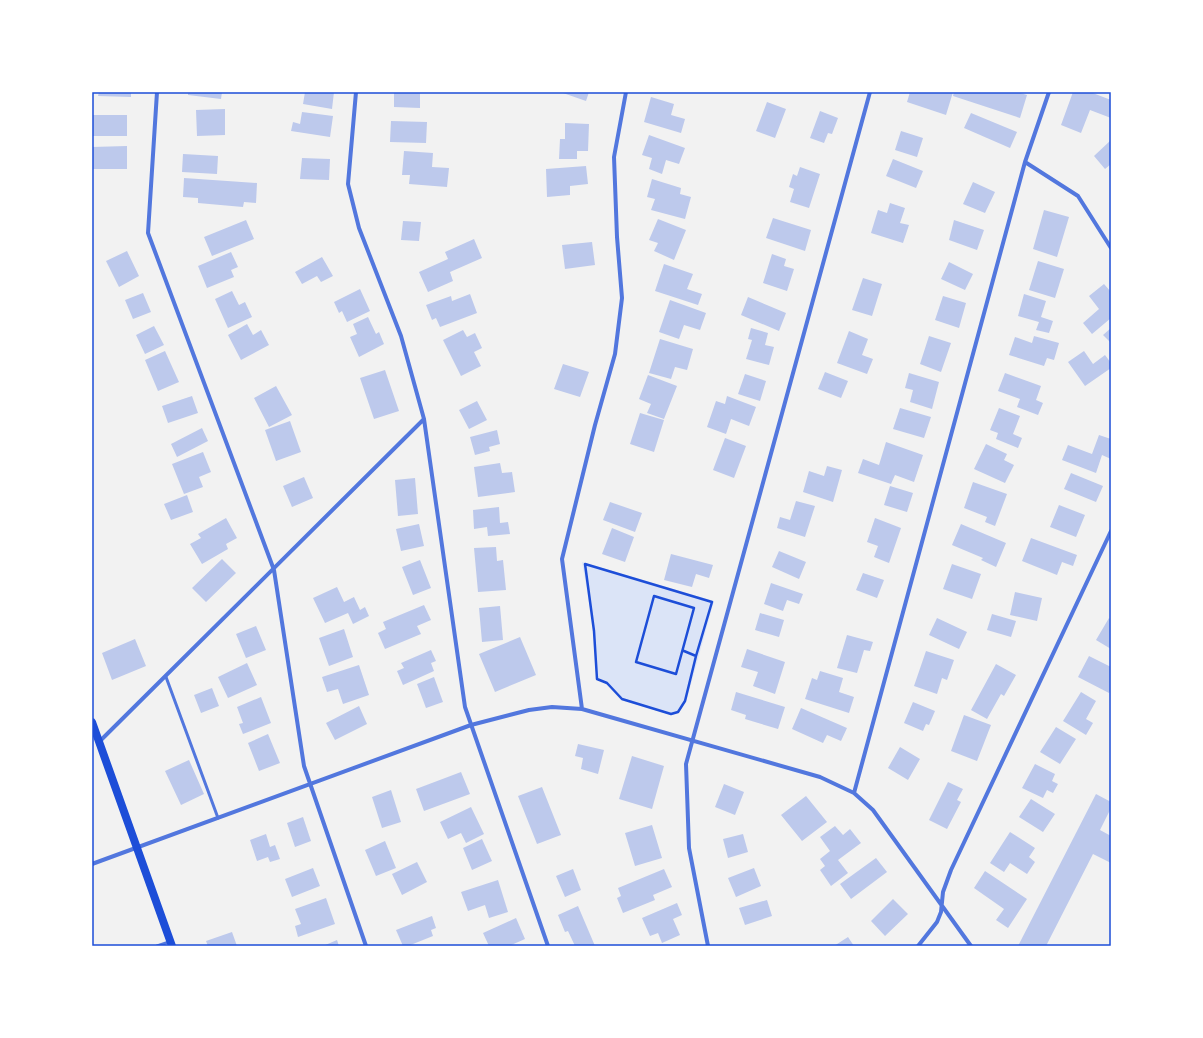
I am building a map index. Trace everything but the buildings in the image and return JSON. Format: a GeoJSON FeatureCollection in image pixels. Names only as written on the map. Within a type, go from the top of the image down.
{"type":"FeatureCollection","features":[{"type":"Feature","properties":{"kind":"main road"},"geometry":{"type":"LineString","coordinates":[[92,722],[94,734],[99,743],[171,944]]}},
{"type":"Feature","properties":{"kind":"street"},"geometry":{"type":"LineString","coordinates":[[157,92],[148,233],[274,570],[304,766],[309,785],[366,946]]}},
{"type":"Feature","properties":{"kind":"street"},"geometry":{"type":"LineString","coordinates":[[356,92],[348,184],[359,228],[401,336],[424,418],[465,707],[548,946]]}},
{"type":"Feature","properties":{"kind":"street"},"geometry":{"type":"LineString","coordinates":[[582,709],[562,559],[595,424],[615,354],[622,298],[617,237],[614,157],[626,92]]}},
{"type":"Feature","properties":{"kind":"street"},"geometry":{"type":"LineString","coordinates":[[708,946],[689,848],[686,764],[870,92]]}},
{"type":"Feature","properties":{"kind":"street"},"geometry":{"type":"LineString","coordinates":[[854,793],[1025,162],[1049,92]]}},
{"type":"Feature","properties":{"kind":"street"},"geometry":{"type":"LineString","coordinates":[[1025,162],[1078,196],[1111,248]]}},
{"type":"Feature","properties":{"kind":"street"},"geometry":{"type":"LineString","coordinates":[[99,743],[274,570],[424,418]]}},
{"type":"Feature","properties":{"kind":"street"},"geometry":{"type":"LineString","coordinates":[[918,946],[937,922],[942,904],[943,892],[951,870],[1111,531]]}},
{"type":"Feature","properties":{"kind":"street"},"geometry":{"type":"LineString","coordinates":[[92,864],[471,725],[529,710],[552,708],[582,709],[820,777],[854,793],[883,821],[971,946]]}},
{"type":"Feature","properties":{"kind":"lane"},"geometry":{"type":"LineString","coordinates":[[166,677],[218,818]]}},
{"type":"Feature","properties":{"kind":"lane"},"geometry":{"type":"LineString","coordinates":[[157,946],[171,944]]}},
{"type":"Feature","properties":{"kind":"path"},"geometry":{"type":"LineString","coordinates":[[585,564],[712,602],[696,656],[685,701],[678,712],[671,714],[622,699],[606,683],[597,678],[594,631],[585,564]]}},
{"type":"Feature","properties":{"kind":"path"},"geometry":{"type":"LineString","coordinates":[[654,596],[694,608],[684,651],[676,674],[636,662],[654,596]]}},
{"type":"Feature","properties":{"kind":"path"},"geometry":{"type":"LineString","coordinates":[[684,651],[696,656]]}},
{"type":"Feature","properties":{"kind":"shaded area"},"geometry":{"type":"Polygon","coordinates":[[[582,562],[714,601],[686,702],[678,713],[672,715],[621,700],[606,684],[597,679],[594,631],[582,562]]]}}]}
